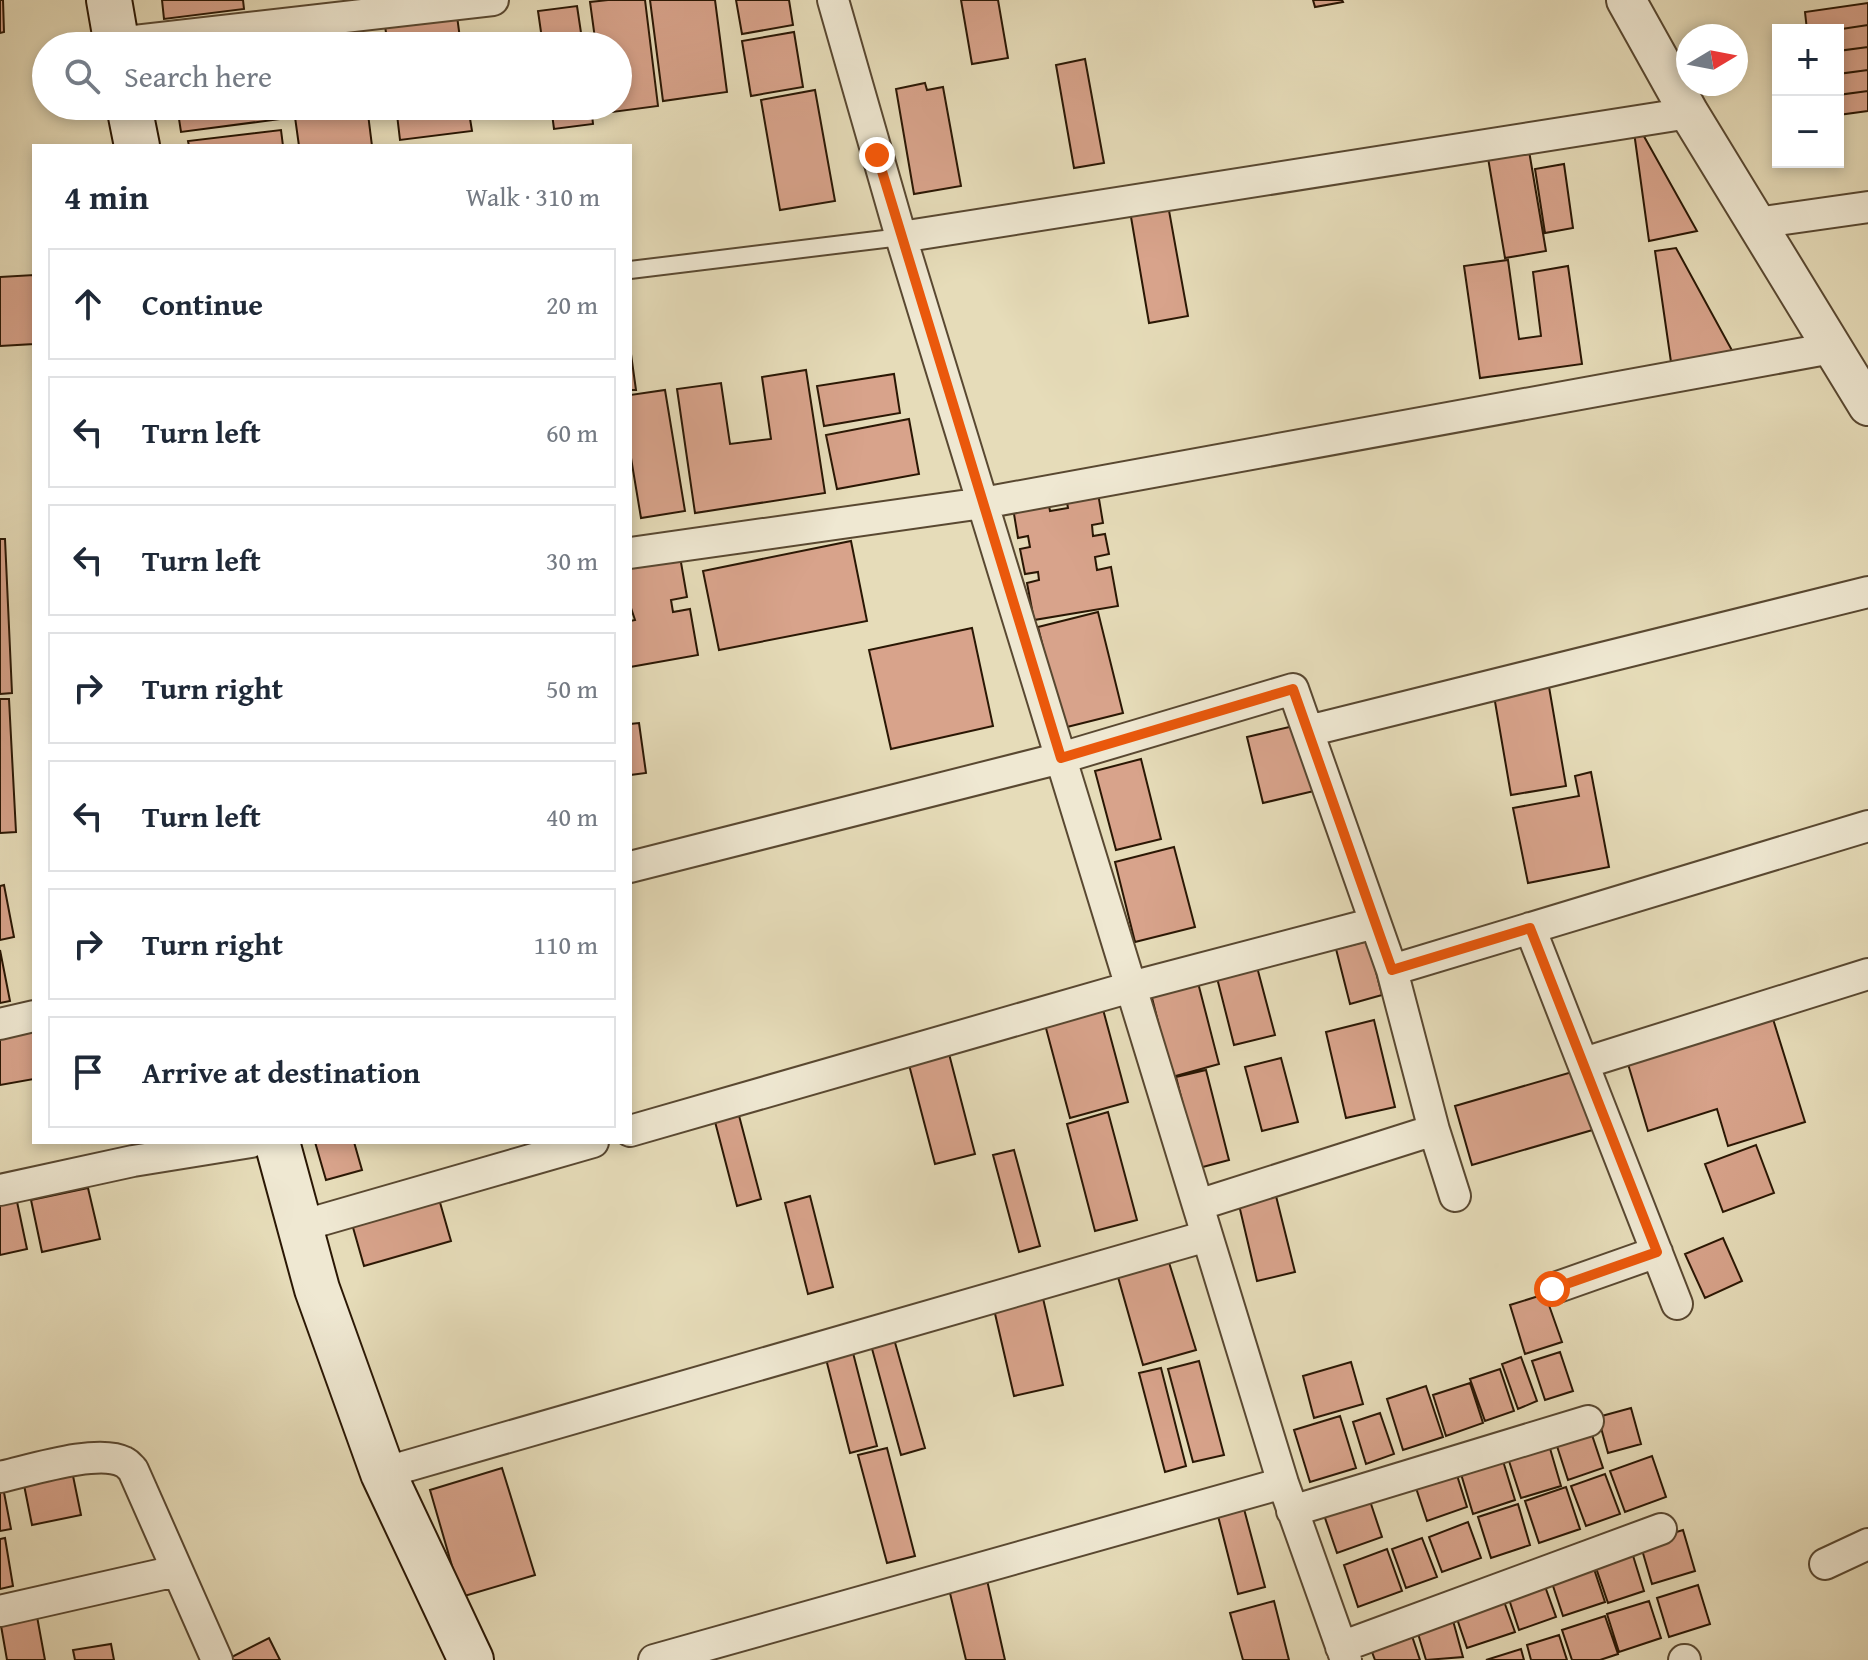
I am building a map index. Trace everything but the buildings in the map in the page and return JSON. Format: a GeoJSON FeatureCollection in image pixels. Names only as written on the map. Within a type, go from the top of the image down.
{"type":"FeatureCollection","features":[{"type":"Feature","properties":{"kind":"main road"},"geometry":{"type":"LineString","coordinates":[[109,0],[115,32]]}},
{"type":"Feature","properties":{"kind":"main road"},"geometry":{"type":"LineString","coordinates":[[132,120],[137,144]]}},
{"type":"Feature","properties":{"kind":"main road"},"geometry":{"type":"LineString","coordinates":[[278,1144],[317,1289],[383,1473],[471,1660]]}},
{"type":"Feature","properties":{"kind":"street"},"geometry":{"type":"LineString","coordinates":[[220,32],[493,0]]}},
{"type":"Feature","properties":{"kind":"street"},"geometry":{"type":"LineString","coordinates":[[833,0],[901,237],[1207,1236],[1288,1497],[1343,1653],[1661,1529]]}},
{"type":"Feature","properties":{"kind":"street"},"geometry":{"type":"LineString","coordinates":[[1626,0],[1689,113],[1868,406]]}},
{"type":"Feature","properties":{"kind":"street"},"geometry":{"type":"LineString","coordinates":[[901,237],[1689,113]]}},
{"type":"Feature","properties":{"kind":"street"},"geometry":{"type":"LineString","coordinates":[[1756,223],[1868,207]]}},
{"type":"Feature","properties":{"kind":"street"},"geometry":{"type":"LineString","coordinates":[[632,553],[983,503],[1832,348]]}},
{"type":"Feature","properties":{"kind":"street"},"geometry":{"type":"LineString","coordinates":[[1308,731],[1868,592]]}},
{"type":"Feature","properties":{"kind":"street"},"geometry":{"type":"LineString","coordinates":[[632,866],[1061,758],[1293,689],[1392,970],[1434,1130],[1455,1196]]}},
{"type":"Feature","properties":{"kind":"street"},"geometry":{"type":"LineString","coordinates":[[1392,970],[1868,826]]}},
{"type":"Feature","properties":{"kind":"street"},"geometry":{"type":"LineString","coordinates":[[632,1130],[1131,987],[1375,923]]}},
{"type":"Feature","properties":{"kind":"street"},"geometry":{"type":"LineString","coordinates":[[1530,928],[1677,1304]]}},
{"type":"Feature","properties":{"kind":"street"},"geometry":{"type":"LineString","coordinates":[[1584,1063],[1868,974]]}},
{"type":"Feature","properties":{"kind":"street"},"geometry":{"type":"LineString","coordinates":[[0,1024],[32,1016]]}},
{"type":"Feature","properties":{"kind":"street"},"geometry":{"type":"LineString","coordinates":[[1198,1205],[1434,1130]]}},
{"type":"Feature","properties":{"kind":"street"},"geometry":{"type":"LineString","coordinates":[[0,1190],[133,1161],[239,1144]]}},
{"type":"Feature","properties":{"kind":"street"},"geometry":{"type":"LineString","coordinates":[[301,1226],[586,1144]]}},
{"type":"Feature","properties":{"kind":"street"},"geometry":{"type":"LineString","coordinates":[[383,1473],[1207,1236]]}},
{"type":"Feature","properties":{"kind":"street"},"geometry":{"type":"LineString","coordinates":[[1552,1289],[1657,1252]]}},
{"type":"Feature","properties":{"kind":"street"},"geometry":{"type":"LineString","coordinates":[[654,1660],[1588,1421]]}},
{"type":"Feature","properties":{"kind":"street"},"geometry":{"type":"LineString","coordinates":[[0,1477],[88,1458],[123,1461],[133,1470],[217,1660]]}},
{"type":"Feature","properties":{"kind":"street"},"geometry":{"type":"LineString","coordinates":[[1825,1564],[1868,1544]]}},
{"type":"Feature","properties":{"kind":"street"},"geometry":{"type":"LineString","coordinates":[[0,1611],[176,1571]]}},
{"type":"Feature","properties":{"kind":"lane"},"geometry":{"type":"LineString","coordinates":[[632,270],[901,237]]}},
{"type":"Feature","properties":{"kind":"route"},"geometry":{"type":"LineString","coordinates":[[877,155],[1061,758],[1293,689],[1392,970],[1530,928],[1657,1252],[1552,1289]]}}]}
